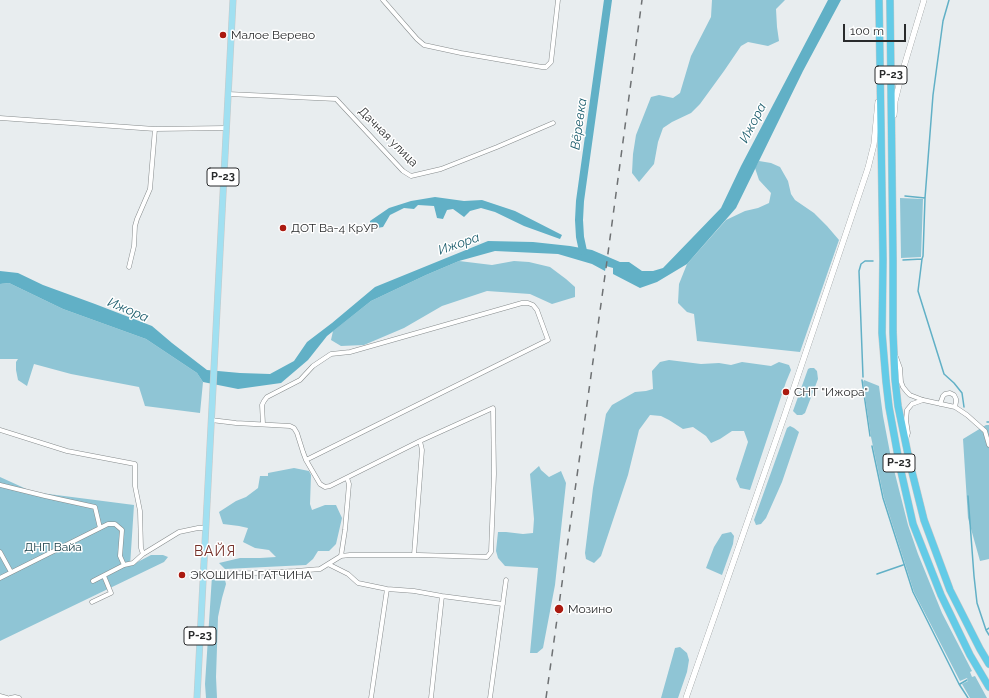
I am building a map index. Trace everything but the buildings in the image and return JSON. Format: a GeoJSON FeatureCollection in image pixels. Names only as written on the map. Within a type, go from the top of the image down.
{"type":"FeatureCollection","features":[{"type":"Feature","properties":{"kind":"highway","name":"Р-23"},"geometry":{"type":"LineString","coordinates":[[879,0],[883,259],[882,333],[887,387],[900,467],[913,524],[941,595],[970,655],[989,687]]}},
{"type":"Feature","properties":{"kind":"highway","name":"Р-23"},"geometry":{"type":"LineString","coordinates":[[890,0],[894,352],[898,406],[924,520],[950,590],[989,664]]}},
{"type":"Feature","properties":{"kind":"main road","name":"Р-23"},"geometry":{"type":"LineString","coordinates":[[197,698],[233,0]]}},
{"type":"Feature","properties":{"kind":"street"},"geometry":{"type":"LineString","coordinates":[[383,0],[424,45],[461,53],[546,67],[551,62],[558,0]]}},
{"type":"Feature","properties":{"kind":"street"},"geometry":{"type":"LineString","coordinates":[[892,151],[895,101],[924,0]]}},
{"type":"Feature","properties":{"kind":"street"},"geometry":{"type":"LineString","coordinates":[[686,698],[868,168],[874,144],[880,80]]}},
{"type":"Feature","properties":{"kind":"street","name":"Дачная улица"},"geometry":{"type":"LineString","coordinates":[[228,94],[336,99],[404,171],[411,176],[441,169],[553,123]]}},
{"type":"Feature","properties":{"kind":"street"},"geometry":{"type":"LineString","coordinates":[[0,118],[156,129],[226,128]]}},
{"type":"Feature","properties":{"kind":"street"},"geometry":{"type":"LineString","coordinates":[[129,267],[134,246],[135,226],[150,189],[156,129]]}},
{"type":"Feature","properties":{"kind":"street"},"geometry":{"type":"LineString","coordinates":[[263,424],[262,405],[267,397],[300,380],[313,366],[331,354],[350,352],[522,303],[533,305],[537,310],[548,340],[306,460]]}},
{"type":"Feature","properties":{"kind":"street"},"geometry":{"type":"LineString","coordinates":[[894,352],[900,368],[901,382],[905,390],[910,395],[923,400],[955,407],[987,430],[989,445]]}},
{"type":"Feature","properties":{"kind":"street"},"geometry":{"type":"LineString","coordinates":[[940,404],[943,396],[950,393],[954,395],[956,399],[955,407]]}},
{"type":"Feature","properties":{"kind":"street"},"geometry":{"type":"LineString","coordinates":[[905,442],[908,433],[906,420],[907,410],[912,404],[923,400]]}},
{"type":"Feature","properties":{"kind":"street"},"geometry":{"type":"LineString","coordinates":[[203,574],[320,569],[342,556],[350,555],[487,557],[491,552],[494,474],[493,408],[420,441],[330,486],[325,487],[320,484],[306,460],[294,428],[290,426],[211,420]]}},
{"type":"Feature","properties":{"kind":"street"},"geometry":{"type":"LineString","coordinates":[[0,430],[67,451],[135,464],[135,486],[140,511],[141,548],[143,554]]}},
{"type":"Feature","properties":{"kind":"street"},"geometry":{"type":"LineString","coordinates":[[414,555],[422,450],[420,441]]}},
{"type":"Feature","properties":{"kind":"street"},"geometry":{"type":"LineString","coordinates":[[342,556],[349,484],[347,478]]}},
{"type":"Feature","properties":{"kind":"street"},"geometry":{"type":"LineString","coordinates":[[0,486],[95,507],[100,528]]}},
{"type":"Feature","properties":{"kind":"street"},"geometry":{"type":"LineString","coordinates":[[0,578],[108,524],[115,524],[122,530],[120,556],[124,565]]}},
{"type":"Feature","properties":{"kind":"street"},"geometry":{"type":"LineString","coordinates":[[93,581],[124,565],[133,563],[143,554],[179,532],[205,528]]}},
{"type":"Feature","properties":{"kind":"street"},"geometry":{"type":"LineString","coordinates":[[0,552],[11,572]]}},
{"type":"Feature","properties":{"kind":"street"},"geometry":{"type":"LineString","coordinates":[[328,564],[348,574],[358,583],[387,589],[414,591],[503,604]]}},
{"type":"Feature","properties":{"kind":"street"},"geometry":{"type":"LineString","coordinates":[[92,602],[111,593],[104,576]]}},
{"type":"Feature","properties":{"kind":"street"},"geometry":{"type":"LineString","coordinates":[[490,698],[506,580]]}},
{"type":"Feature","properties":{"kind":"street"},"geometry":{"type":"LineString","coordinates":[[371,698],[387,589]]}},
{"type":"Feature","properties":{"kind":"street"},"geometry":{"type":"LineString","coordinates":[[431,698],[442,596]]}},
{"type":"Feature","properties":{"kind":"street"},"geometry":{"type":"LineString","coordinates":[[0,696],[16,698]]}},
{"type":"Feature","properties":{"kind":"green space"},"geometry":{"type":"Polygon","coordinates":[[[712,0],[785,0],[776,9],[779,41],[768,46],[748,42],[741,46],[700,104],[691,113],[663,128],[658,142],[654,164],[639,182],[632,173],[633,154],[636,135],[651,97],[659,95],[673,98],[680,93],[691,56],[711,17],[712,0]]]}},
{"type":"Feature","properties":{"kind":"green space"},"geometry":{"type":"Polygon","coordinates":[[[759,161],[771,163],[780,167],[788,181],[791,194],[795,200],[814,213],[839,240],[800,352],[697,341],[694,314],[687,312],[678,303],[679,284],[687,264],[726,220],[745,211],[758,208],[769,203],[771,193],[759,180],[755,168],[759,161]]]}},
{"type":"Feature","properties":{"kind":"green space"},"geometry":{"type":"Polygon","coordinates":[[[900,198],[923,199],[921,257],[901,258],[900,198]]]}},
{"type":"Feature","properties":{"kind":"green space"},"geometry":{"type":"Polygon","coordinates":[[[459,261],[492,265],[514,261],[529,262],[550,267],[575,287],[575,297],[552,304],[530,294],[487,291],[442,306],[404,328],[364,345],[341,346],[331,340],[333,331],[371,301],[459,261]]]}},
{"type":"Feature","properties":{"kind":"green space"},"geometry":{"type":"Polygon","coordinates":[[[9,283],[63,309],[146,339],[197,373],[203,382],[200,413],[145,406],[139,387],[71,374],[34,364],[27,386],[18,380],[16,362],[18,359],[0,359],[0,284],[9,283]]]}},
{"type":"Feature","properties":{"kind":"green space"},"geometry":{"type":"Polygon","coordinates":[[[669,360],[701,364],[719,363],[731,365],[742,362],[771,366],[779,362],[789,365],[791,370],[750,490],[740,488],[736,479],[748,442],[744,431],[732,431],[711,443],[706,436],[693,427],[683,429],[661,416],[650,415],[639,430],[628,475],[601,556],[594,563],[586,559],[585,553],[593,488],[606,414],[612,405],[635,392],[653,389],[652,371],[660,362],[669,360]]]}},
{"type":"Feature","properties":{"kind":"green space"},"geometry":{"type":"Polygon","coordinates":[[[814,368],[817,371],[818,379],[805,413],[802,415],[797,415],[793,411],[808,369],[814,368]]]}},
{"type":"Feature","properties":{"kind":"green space"},"geometry":{"type":"Polygon","coordinates":[[[864,380],[879,386],[891,458],[908,525],[918,554],[942,613],[972,671],[970,672],[972,677],[975,676],[987,698],[970,698],[962,684],[968,681],[967,678],[960,681],[914,592],[884,498],[871,437],[863,382],[864,380]]]}},
{"type":"Feature","properties":{"kind":"green space"},"geometry":{"type":"Polygon","coordinates":[[[986,425],[989,425],[989,559],[980,561],[968,518],[963,439],[986,425]]]}},
{"type":"Feature","properties":{"kind":"green space"},"geometry":{"type":"Polygon","coordinates":[[[790,426],[799,432],[782,482],[766,518],[761,524],[756,525],[754,520],[787,428],[790,426]]]}},
{"type":"Feature","properties":{"kind":"green space"},"geometry":{"type":"Polygon","coordinates":[[[539,466],[541,470],[549,477],[561,471],[566,483],[555,585],[543,648],[537,653],[530,653],[538,568],[505,566],[498,558],[496,551],[498,532],[523,534],[533,533],[534,519],[530,474],[539,466]]]}},
{"type":"Feature","properties":{"kind":"green space"},"geometry":{"type":"Polygon","coordinates":[[[294,468],[309,471],[311,475],[310,504],[312,510],[325,505],[336,505],[342,518],[336,544],[329,551],[318,551],[313,559],[306,565],[225,569],[219,563],[240,558],[276,557],[269,550],[255,548],[243,542],[248,528],[223,524],[219,512],[236,501],[246,497],[258,488],[260,476],[268,476],[268,473],[294,468]]]}},
{"type":"Feature","properties":{"kind":"green space","name":"ДНП Вайа"},"geometry":{"type":"Polygon","coordinates":[[[0,477],[33,492],[134,505],[130,566],[151,555],[163,555],[168,557],[164,562],[0,641],[0,477]]]}},
{"type":"Feature","properties":{"kind":"green space"},"geometry":{"type":"Polygon","coordinates":[[[731,532],[734,536],[733,544],[722,575],[706,568],[714,547],[722,534],[731,532]]]}},
{"type":"Feature","properties":{"kind":"green space"},"geometry":{"type":"Polygon","coordinates":[[[212,576],[224,576],[226,584],[218,617],[216,677],[217,698],[206,698],[205,684],[212,576]]]}},
{"type":"Feature","properties":{"kind":"green space"},"geometry":{"type":"Polygon","coordinates":[[[680,647],[687,653],[689,660],[687,672],[678,698],[661,698],[675,648],[680,647]]]}},
{"type":"Feature","properties":{"kind":"shaded area","name":"Ижора"},"geometry":{"type":"Polygon","coordinates":[[[828,0],[841,0],[803,71],[736,208],[687,264],[657,282],[640,288],[613,274],[613,268],[606,266],[605,271],[592,264],[558,254],[495,251],[459,261],[371,301],[327,336],[308,360],[281,383],[238,389],[203,382],[197,373],[146,339],[63,309],[9,283],[0,284],[0,271],[18,273],[43,285],[152,326],[207,370],[270,374],[294,361],[307,342],[375,287],[488,241],[533,242],[570,246],[592,250],[620,262],[629,262],[642,271],[653,271],[663,268],[721,208],[741,166],[828,0]]]}},
{"type":"Feature","properties":{"kind":"shaded area"},"geometry":{"type":"Polygon","coordinates":[[[435,197],[464,201],[482,200],[515,211],[562,235],[560,239],[524,226],[495,212],[481,208],[470,211],[464,217],[453,209],[447,210],[443,219],[437,218],[434,206],[418,205],[414,209],[404,208],[390,215],[383,227],[377,228],[370,225],[370,221],[389,208],[411,201],[435,197]]]}},
{"type":"Feature","properties":{"kind":"waterway","name":"Вёревка"},"geometry":{"type":"LineString","coordinates":[[583,251],[580,237],[580,201],[608,0]]}},
{"type":"Feature","properties":{"kind":"waterway"},"geometry":{"type":"LineString","coordinates":[[903,260],[922,259],[923,256],[925,198],[933,95],[943,21],[949,0]]}},
{"type":"Feature","properties":{"kind":"waterway"},"geometry":{"type":"LineString","coordinates":[[905,196],[925,198]]}},
{"type":"Feature","properties":{"kind":"waterway"},"geometry":{"type":"LineString","coordinates":[[922,259],[918,291],[944,374],[962,393],[964,407]]}},
{"type":"Feature","properties":{"kind":"waterway"},"geometry":{"type":"LineString","coordinates":[[863,377],[859,271],[861,264],[865,261],[873,261]]}},
{"type":"Feature","properties":{"kind":"waterway"},"geometry":{"type":"LineString","coordinates":[[862,380],[870,436]]}},
{"type":"Feature","properties":{"kind":"waterway"},"geometry":{"type":"LineString","coordinates":[[872,446],[883,498],[913,592],[959,684],[968,698]]}},
{"type":"Feature","properties":{"kind":"waterway"},"geometry":{"type":"LineString","coordinates":[[968,496],[977,603],[986,630],[989,628]]}},
{"type":"Feature","properties":{"kind":"waterway"},"geometry":{"type":"LineString","coordinates":[[877,574],[903,565]]}},
{"type":"Feature","properties":{"kind":"waterway"},"geometry":{"type":"LineString","coordinates":[[986,630],[989,635]]}},
{"type":"Feature","properties":{"kind":"waterway"},"geometry":{"type":"LineString","coordinates":[[960,684],[967,680]]}},
{"type":"Feature","properties":{"kind":"railway"},"geometry":{"type":"LineString","coordinates":[[546,698],[642,0]]}},
{"type":"Feature","properties":{"kind":"place","name":"Малое Верево"},"geometry":{"type":"Point","coordinates":[223,35]}},
{"type":"Feature","properties":{"kind":"place","name":"ДОТ Ва-4 КрУР"},"geometry":{"type":"Point","coordinates":[283,228]}},
{"type":"Feature","properties":{"kind":"place","name":"СНТ \"Ижора\""},"geometry":{"type":"Point","coordinates":[786,392]}},
{"type":"Feature","properties":{"kind":"place","name":"ЭКОШИНЫ ГАТЧИНА"},"geometry":{"type":"Point","coordinates":[182,575]}},
{"type":"Feature","properties":{"kind":"place","name":"Мозино"},"geometry":{"type":"Point","coordinates":[559,609]}},
{"type":"Feature","properties":{"kind":"district","name":"ВАЙЯ"},"geometry":{"type":"Point","coordinates":[215,552]}}]}
